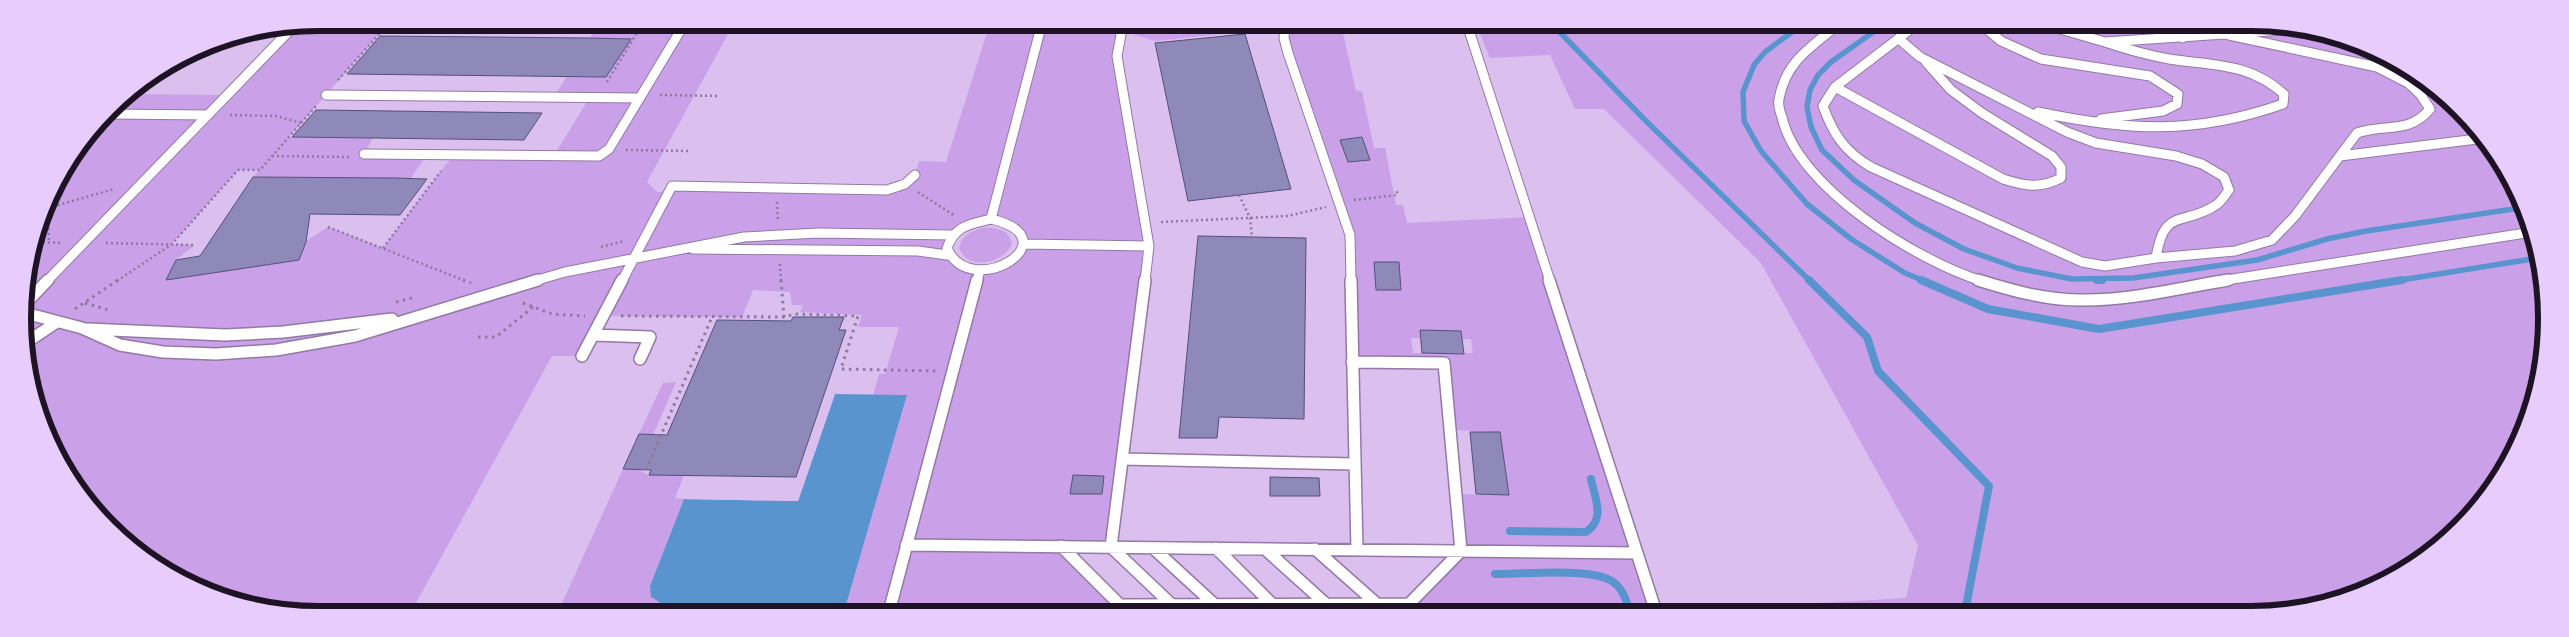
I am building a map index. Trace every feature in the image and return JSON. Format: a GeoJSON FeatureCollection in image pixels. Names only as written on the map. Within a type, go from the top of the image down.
{"type":"FeatureCollection","features":[{"type":"Feature","properties":{"kind":"lane"},"geometry":{"type":"LineString","coordinates":[[364,154],[599,156],[609,149],[680,31]]}},
{"type":"Feature","properties":{"kind":"lane"},"geometry":{"type":"LineString","coordinates":[[991,219],[1040,31]]}},
{"type":"Feature","properties":{"kind":"lane"},"geometry":{"type":"LineString","coordinates":[[1111,547],[1150,246],[1117,56],[1122,31]]}},
{"type":"Feature","properties":{"kind":"lane"},"geometry":{"type":"LineString","coordinates":[[1286,31],[1288,53],[1350,235],[1356,550]]}},
{"type":"Feature","properties":{"kind":"lane"},"geometry":{"type":"LineString","coordinates":[[1469,31],[1654,606]]}},
{"type":"Feature","properties":{"kind":"lane"},"geometry":{"type":"LineString","coordinates":[[1830,31],[1799,57],[1788,70],[1778,101],[1781,123],[1791,144],[1807,166],[1832,191],[1862,217],[1894,240],[1962,274],[1997,285],[2042,295],[2077,300],[2120,297],[2525,233]]}},
{"type":"Feature","properties":{"kind":"lane"},"geometry":{"type":"LineString","coordinates":[[1905,31],[1898,39],[1835,87],[1823,106],[1830,127],[1842,148],[1854,159],[2082,262],[2105,266],[2156,258],[2253,248],[2272,241],[2297,212],[2340,156],[2355,133],[2372,128],[2404,128],[2423,119],[2430,109],[2422,94],[2400,77],[2374,66],[2230,36]]}},
{"type":"Feature","properties":{"kind":"lane"},"geometry":{"type":"LineString","coordinates":[[1988,31],[1997,39],[2024,54],[2069,66],[2150,76],[2166,84],[2178,94],[2177,104],[2163,111],[2084,121]]}},
{"type":"Feature","properties":{"kind":"lane"},"geometry":{"type":"LineString","coordinates":[[2023,109],[2084,121],[2128,127],[2172,129],[2209,126],[2263,112],[2283,104],[2284,94],[2272,81],[2249,70],[2223,64],[2146,56],[2067,31]]}},
{"type":"Feature","properties":{"kind":"lane"},"geometry":{"type":"LineString","coordinates":[[2183,38],[2189,31]]}},
{"type":"Feature","properties":{"kind":"lane"},"geometry":{"type":"LineString","coordinates":[[2105,42],[2230,36],[2270,32]]}},
{"type":"Feature","properties":{"kind":"lane"},"geometry":{"type":"LineString","coordinates":[[32,296],[287,33]]}},
{"type":"Feature","properties":{"kind":"lane"},"geometry":{"type":"LineString","coordinates":[[1835,87],[2003,179],[2027,188],[2048,186],[2061,178],[2060,166],[2052,156],[1982,113],[1952,90],[1920,56],[1898,39]]}},
{"type":"Feature","properties":{"kind":"lane"},"geometry":{"type":"LineString","coordinates":[[1920,56],[2067,132],[2096,143],[2176,156],[2202,164],[2224,177],[2229,190],[2216,205],[2167,225],[2158,238],[2156,258]]}},
{"type":"Feature","properties":{"kind":"lane"},"geometry":{"type":"LineString","coordinates":[[326,94],[641,96]]}},
{"type":"Feature","properties":{"kind":"lane"},"geometry":{"type":"LineString","coordinates":[[116,114],[208,115]]}},
{"type":"Feature","properties":{"kind":"lane"},"geometry":{"type":"LineString","coordinates":[[2340,156],[2474,139]]}},
{"type":"Feature","properties":{"kind":"lane"},"geometry":{"type":"LineString","coordinates":[[582,356],[672,186],[887,190],[905,184],[915,175]]}},
{"type":"Feature","properties":{"kind":"lane"},"geometry":{"type":"LineString","coordinates":[[991,219],[1005,221],[1016,226],[1023,234],[1024,244],[1019,254],[1009,262],[995,268],[980,270],[965,268],[954,263],[947,254],[947,245],[952,235],[968,224],[991,219]]}},
{"type":"Feature","properties":{"kind":"lane"},"geometry":{"type":"LineString","coordinates":[[82,328],[120,346],[163,352],[216,354],[309,346],[355,336],[565,272],[744,237],[803,234],[952,235]]}},
{"type":"Feature","properties":{"kind":"lane"},"geometry":{"type":"LineString","coordinates":[[1024,244],[1150,246]]}},
{"type":"Feature","properties":{"kind":"lane"},"geometry":{"type":"LineString","coordinates":[[682,248],[711,251],[918,251],[947,254]]}},
{"type":"Feature","properties":{"kind":"lane"},"geometry":{"type":"LineString","coordinates":[[891,606],[980,270]]}},
{"type":"Feature","properties":{"kind":"lane"},"geometry":{"type":"LineString","coordinates":[[31,315],[82,328],[225,335],[283,332],[416,316]]}},
{"type":"Feature","properties":{"kind":"lane"},"geometry":{"type":"LineString","coordinates":[[32,339],[57,322]]}},
{"type":"Feature","properties":{"kind":"lane"},"geometry":{"type":"LineString","coordinates":[[592,335],[650,337],[640,359]]}},
{"type":"Feature","properties":{"kind":"lane"},"geometry":{"type":"LineString","coordinates":[[1060,546],[1120,605],[1410,604],[1461,551],[1444,363],[1352,362]]}},
{"type":"Feature","properties":{"kind":"lane"},"geometry":{"type":"LineString","coordinates":[[1122,458],[1355,464]]}},
{"type":"Feature","properties":{"kind":"lane"},"geometry":{"type":"LineString","coordinates":[[906,545],[1636,553]]}},
{"type":"Feature","properties":{"kind":"lane"},"geometry":{"type":"LineString","coordinates":[[1111,547],[1171,604]]}},
{"type":"Feature","properties":{"kind":"lane"},"geometry":{"type":"LineString","coordinates":[[1154,548],[1214,604]]}},
{"type":"Feature","properties":{"kind":"lane"},"geometry":{"type":"LineString","coordinates":[[1216,548],[1272,604]]}},
{"type":"Feature","properties":{"kind":"lane"},"geometry":{"type":"LineString","coordinates":[[1265,549],[1326,604]]}},
{"type":"Feature","properties":{"kind":"lane"},"geometry":{"type":"LineString","coordinates":[[1315,549],[1377,604]]}},
{"type":"Feature","properties":{"kind":"path"},"geometry":{"type":"LineString","coordinates":[[57,322],[172,244],[238,170],[260,170],[382,31]]}},
{"type":"Feature","properties":{"kind":"path"},"geometry":{"type":"LineString","coordinates":[[597,97],[638,31]]}},
{"type":"Feature","properties":{"kind":"path"},"geometry":{"type":"LineString","coordinates":[[641,96],[720,96]]}},
{"type":"Feature","properties":{"kind":"path"},"geometry":{"type":"LineString","coordinates":[[208,115],[276,116],[301,123]]}},
{"type":"Feature","properties":{"kind":"path"},"geometry":{"type":"LineString","coordinates":[[609,149],[690,152]]}},
{"type":"Feature","properties":{"kind":"path"},"geometry":{"type":"LineString","coordinates":[[272,156],[351,157],[364,154]]}},
{"type":"Feature","properties":{"kind":"path"},"geometry":{"type":"LineString","coordinates":[[383,248],[453,155]]}},
{"type":"Feature","properties":{"kind":"path"},"geometry":{"type":"LineString","coordinates":[[54,206],[145,180]]}},
{"type":"Feature","properties":{"kind":"path"},"geometry":{"type":"LineString","coordinates":[[905,184],[968,224]]}},
{"type":"Feature","properties":{"kind":"path"},"geometry":{"type":"LineString","coordinates":[[1146,223],[1288,216],[1339,204],[1397,195],[1396,189]]}},
{"type":"Feature","properties":{"kind":"path"},"geometry":{"type":"LineString","coordinates":[[1239,195],[1250,218],[1252,237]]}},
{"type":"Feature","properties":{"kind":"path"},"geometry":{"type":"LineString","coordinates":[[48,221],[48,243]]}},
{"type":"Feature","properties":{"kind":"path"},"geometry":{"type":"LineString","coordinates":[[328,227],[496,293],[565,316],[784,317],[795,314],[858,316],[841,369],[953,372]]}},
{"type":"Feature","properties":{"kind":"path"},"geometry":{"type":"LineString","coordinates":[[41,242],[195,245]]}},
{"type":"Feature","properties":{"kind":"path"},"geometry":{"type":"LineString","coordinates":[[478,337],[496,337],[534,307]]}},
{"type":"Feature","properties":{"kind":"path"},"geometry":{"type":"LineString","coordinates":[[646,470],[712,317]]}},
{"type":"Feature","properties":{"kind":"shaded area"},"geometry":{"type":"Polygon","coordinates":[[[318,31],[382,31],[289,137],[373,138],[364,154],[427,155],[411,178],[254,177],[259,170],[238,170],[172,244],[195,245],[176,260],[167,280],[299,260],[306,241],[328,227],[383,248],[453,155],[553,157],[590,97],[554,97],[567,76],[606,77],[630,39],[590,38],[594,31],[730,31],[647,182],[657,192],[668,192],[672,186],[887,190],[915,175],[919,161],[946,162],[987,31],[1122,31],[1117,56],[1149,246],[1111,547],[1061,546],[1120,605],[1409,604],[1461,551],[1456,494],[1509,495],[1500,432],[1450,430],[1444,363],[1352,362],[1350,235],[1288,53],[1286,31],[1343,31],[1356,91],[1362,91],[1374,148],[1385,148],[1396,205],[1403,205],[1407,223],[1529,217],[1654,606],[846,606],[907,396],[873,396],[879,374],[885,374],[899,327],[858,327],[862,315],[800,312],[803,305],[792,305],[790,292],[753,290],[742,317],[603,316],[582,356],[552,356],[414,606],[300,605],[262,600],[226,591],[191,576],[144,546],[115,522],[80,478],[61,446],[46,411],[37,375],[31,318],[37,262],[46,226],[53,209],[61,191],[80,159],[115,115],[140,94],[228,95],[287,33],[318,31]],[[1362,137],[1340,140],[1348,162],[1370,160],[1362,137]],[[1005,221],[962,227],[947,254],[954,263],[995,268],[1024,244],[1005,221]],[[1374,262],[1376,290],[1401,290],[1399,262],[1374,262]],[[1420,330],[1420,338],[1411,338],[1413,353],[1473,353],[1471,339],[1462,339],[1461,331],[1420,330]],[[1073,476],[1070,494],[1102,494],[1104,476],[1073,476]]]}},
{"type":"Feature","properties":{"kind":"shaded area"},"geometry":{"type":"Polygon","coordinates":[[[1122,31],[1247,31],[1156,41],[1122,31]]]}},
{"type":"Feature","properties":{"kind":"shaded area"},"geometry":{"type":"Polygon","coordinates":[[[1479,31],[2250,31],[2307,37],[2343,46],[2394,70],[2425,91],[2454,115],[2489,159],[2508,191],[2523,226],[2528,244],[2537,300],[2538,318],[2535,356],[2523,411],[2499,462],[2478,493],[2454,522],[2425,546],[2394,567],[2360,584],[2325,596],[2288,603],[2250,606],[1771,606],[1906,598],[1918,545],[1761,263],[1604,109],[1575,109],[1550,55],[1490,58],[1479,31]]]}},
{"type":"Feature","properties":{"kind":"shaded area"},"geometry":{"type":"Polygon","coordinates":[[[982,228],[1001,230],[1010,238],[1012,243],[1008,250],[995,260],[978,262],[970,260],[963,255],[959,248],[962,240],[967,235],[982,228]]]}},
{"type":"Feature","properties":{"kind":"shaded area"},"geometry":{"type":"Polygon","coordinates":[[[676,382],[653,435],[639,434],[663,383],[676,382]]]}},
{"type":"Feature","properties":{"kind":"shaded area"},"geometry":{"type":"Polygon","coordinates":[[[623,469],[637,469],[649,475],[684,475],[675,498],[684,499],[650,586],[663,604],[678,606],[561,606],[623,469]]]}},
{"type":"Feature","properties":{"kind":"shaded area"},"geometry":{"type":"Polygon","coordinates":[[[730,603],[758,606],[698,606],[730,603]]]}},
{"type":"Feature","properties":{"kind":"water"},"geometry":{"type":"Polygon","coordinates":[[[835,394],[907,395],[846,606],[756,606],[734,603],[670,606],[664,605],[651,597],[650,586],[684,499],[798,501],[835,394]]]}},
{"type":"Feature","properties":{"kind":"pier"},"geometry":{"type":"Polygon","coordinates":[[[833,394],[835,394],[798,501],[681,499],[684,496],[796,499],[833,394]]]}},
{"type":"Feature","properties":{"kind":"building"},"geometry":{"type":"Polygon","coordinates":[[[1245,34],[1291,189],[1188,201],[1155,43],[1245,34]]]}},
{"type":"Feature","properties":{"kind":"building"},"geometry":{"type":"Polygon","coordinates":[[[380,36],[631,39],[606,77],[347,74],[380,36]]]}},
{"type":"Feature","properties":{"kind":"building"},"geometry":{"type":"Polygon","coordinates":[[[316,110],[542,113],[524,140],[292,137],[316,110]]]}},
{"type":"Feature","properties":{"kind":"building"},"geometry":{"type":"Polygon","coordinates":[[[1362,137],[1370,160],[1348,162],[1340,140],[1362,137]]]}},
{"type":"Feature","properties":{"kind":"building"},"geometry":{"type":"Polygon","coordinates":[[[253,177],[427,179],[400,215],[310,214],[306,242],[299,260],[166,280],[176,260],[200,256],[253,177]]]}},
{"type":"Feature","properties":{"kind":"building"},"geometry":{"type":"Polygon","coordinates":[[[1198,236],[1306,238],[1304,419],[1219,417],[1217,438],[1179,438],[1198,236]]]}},
{"type":"Feature","properties":{"kind":"building"},"geometry":{"type":"Polygon","coordinates":[[[1374,262],[1399,262],[1401,290],[1376,290],[1374,262]]]}},
{"type":"Feature","properties":{"kind":"building"},"geometry":{"type":"Polygon","coordinates":[[[793,317],[844,317],[839,330],[846,330],[796,477],[649,475],[651,470],[623,469],[639,434],[667,435],[717,320],[791,321],[793,317]]]}},
{"type":"Feature","properties":{"kind":"building"},"geometry":{"type":"Polygon","coordinates":[[[1420,330],[1461,331],[1464,354],[1422,353],[1420,330]]]}},
{"type":"Feature","properties":{"kind":"building"},"geometry":{"type":"Polygon","coordinates":[[[1470,432],[1500,432],[1509,495],[1476,494],[1470,432]]]}},
{"type":"Feature","properties":{"kind":"building"},"geometry":{"type":"Polygon","coordinates":[[[1073,475],[1104,476],[1102,494],[1070,494],[1073,475]]]}},
{"type":"Feature","properties":{"kind":"building"},"geometry":{"type":"Polygon","coordinates":[[[1270,477],[1319,478],[1320,496],[1270,496],[1270,477]]]}},
{"type":"Feature","properties":{"kind":"waterway"},"geometry":{"type":"LineString","coordinates":[[1559,31],[1643,118],[1810,281]]}},
{"type":"Feature","properties":{"kind":"waterway"},"geometry":{"type":"LineString","coordinates":[[1794,31],[1765,52],[1754,65],[1743,92],[1744,121],[1761,151],[1807,204],[1851,239],[1905,273],[1924,281]]}},
{"type":"Feature","properties":{"kind":"waterway"},"geometry":{"type":"LineString","coordinates":[[1875,31],[1831,62],[1818,75],[1810,90],[1807,107],[1811,127],[1822,150],[1854,180],[1915,223],[1964,249],[2017,268],[2072,279],[2133,278],[2257,260],[2327,239],[2366,231],[2516,209]]}},
{"type":"Feature","properties":{"kind":"waterway"},"geometry":{"type":"LineString","coordinates":[[2395,281],[2531,259]]}},
{"type":"Feature","properties":{"kind":"waterway"},"geometry":{"type":"LineString","coordinates":[[1809,280],[1867,337],[1878,371],[1989,486],[1966,606]]}},
{"type":"Feature","properties":{"kind":"waterway"},"geometry":{"type":"LineString","coordinates":[[1921,280],[1988,309],[2099,329],[2402,280]]}},
{"type":"Feature","properties":{"kind":"waterway"},"geometry":{"type":"LineString","coordinates":[[2097,280],[2102,280]]}},
{"type":"Feature","properties":{"kind":"waterway"},"geometry":{"type":"LineString","coordinates":[[1510,531],[1586,532],[1596,521],[1598,508],[1591,479]]}},
{"type":"Feature","properties":{"kind":"waterway"},"geometry":{"type":"LineString","coordinates":[[1495,574],[1571,573],[1600,576],[1618,586],[1628,606]]}}]}
